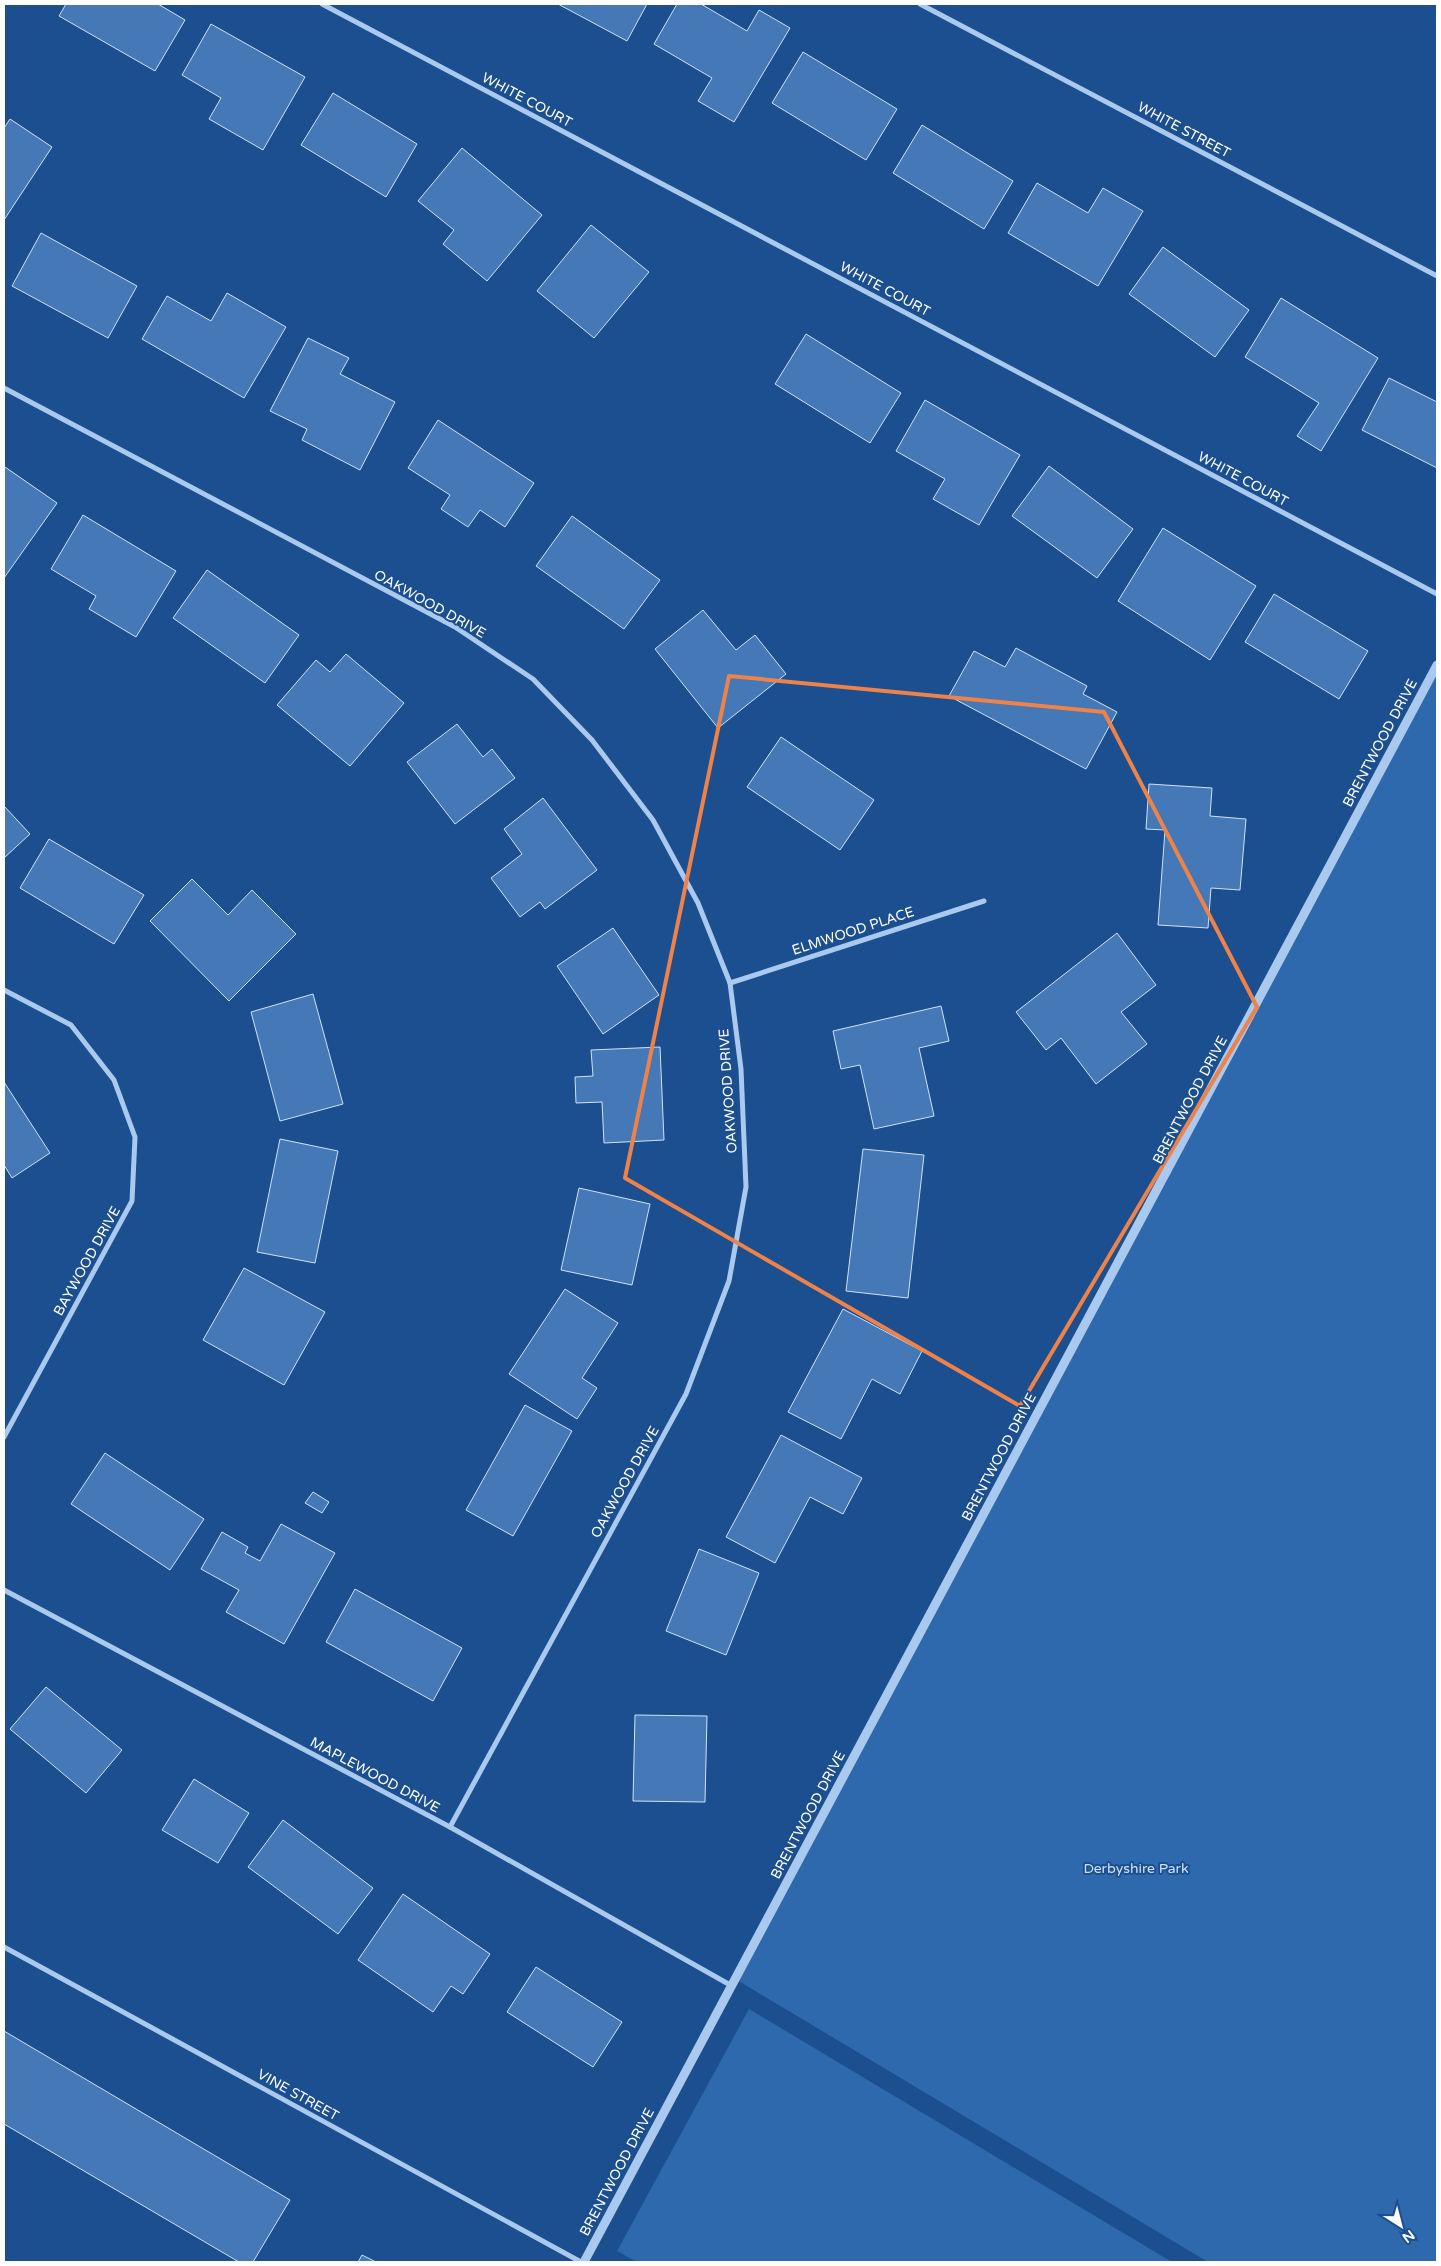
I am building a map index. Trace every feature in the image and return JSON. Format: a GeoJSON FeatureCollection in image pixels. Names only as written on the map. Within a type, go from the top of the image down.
{"type":"FeatureCollection","features":[{"type":"Feature","properties":{"kind":"street","name":"WHITE COURT"},"geometry":{"type":"LineString","coordinates":[[322,4],[1437,594]]}},
{"type":"Feature","properties":{"kind":"street","name":"WHITE STREET"},"geometry":{"type":"LineString","coordinates":[[920,4],[1437,276]]}},
{"type":"Feature","properties":{"kind":"street","name":"OAKWOOD DRIVE"},"geometry":{"type":"LineString","coordinates":[[4,388],[454,627],[533,679],[592,740],[654,820],[698,904],[730,983],[741,1069],[746,1187],[729,1281],[686,1394],[450,1827]]}},
{"type":"Feature","properties":{"kind":"street","name":"BRENTWOOD DRIVE"},"geometry":{"type":"LineString","coordinates":[[582,2262],[733,1986],[1437,665]]}},
{"type":"Feature","properties":{"kind":"street","name":"ELMWOOD PLACE"},"geometry":{"type":"LineString","coordinates":[[730,983],[984,901]]}},
{"type":"Feature","properties":{"kind":"street","name":"BAYWOOD DRIVE"},"geometry":{"type":"LineString","coordinates":[[4,990],[71,1025],[114,1080],[135,1137],[132,1201],[4,1437]]}},
{"type":"Feature","properties":{"kind":"street","name":"MAPLEWOOD DRIVE"},"geometry":{"type":"LineString","coordinates":[[4,1590],[450,1827],[733,1986]]}},
{"type":"Feature","properties":{"kind":"street","name":"VINE STREET"},"geometry":{"type":"LineString","coordinates":[[4,1947],[582,2262]]}},
{"type":"Feature","properties":{"kind":"highlighted area"},"geometry":{"type":"Polygon","coordinates":[[[729,676],[1104,712],[1257,1007],[1020,1406],[625,1178],[729,676]]]}},
{"type":"Feature","properties":{"kind":"green space","name":"Derbyshire Park"},"geometry":{"type":"Polygon","coordinates":[[[1437,665],[1437,2262],[1208,2262],[737,1980],[1437,665]]]}},
{"type":"Feature","properties":{"kind":"green space"},"geometry":{"type":"Polygon","coordinates":[[[749,2009],[1172,2262],[637,2262],[617,2251],[749,2009]]]}},
{"type":"Feature","properties":{"kind":"building"},"geometry":{"type":"Polygon","coordinates":[[[66,4],[158,4],[185,20],[155,71],[59,16],[66,4]]]}},
{"type":"Feature","properties":{"kind":"building"},"geometry":{"type":"Polygon","coordinates":[[[558,4],[647,4],[627,41],[558,4]]]}},
{"type":"Feature","properties":{"kind":"building"},"geometry":{"type":"Polygon","coordinates":[[[677,4],[701,4],[747,31],[759,10],[790,28],[734,122],[698,101],[712,78],[654,44],[677,4]]]}},
{"type":"Feature","properties":{"kind":"building"},"geometry":{"type":"Polygon","coordinates":[[[211,24],[305,77],[263,150],[209,119],[221,98],[182,75],[211,24]]]}},
{"type":"Feature","properties":{"kind":"building"},"geometry":{"type":"Polygon","coordinates":[[[803,52],[897,109],[866,160],[772,103],[803,52]]]}},
{"type":"Feature","properties":{"kind":"building"},"geometry":{"type":"Polygon","coordinates":[[[333,93],[417,144],[386,197],[301,145],[333,93]]]}},
{"type":"Feature","properties":{"kind":"building"},"geometry":{"type":"Polygon","coordinates":[[[10,119],[52,147],[4,220],[4,128],[10,119]]]}},
{"type":"Feature","properties":{"kind":"building"},"geometry":{"type":"Polygon","coordinates":[[[922,125],[1013,181],[984,229],[893,173],[922,125]]]}},
{"type":"Feature","properties":{"kind":"building"},"geometry":{"type":"Polygon","coordinates":[[[462,148],[542,215],[487,281],[443,244],[454,230],[418,201],[462,148]]]}},
{"type":"Feature","properties":{"kind":"building"},"geometry":{"type":"Polygon","coordinates":[[[1037,183],[1088,213],[1103,188],[1143,211],[1098,286],[1008,233],[1037,183]]]}},
{"type":"Feature","properties":{"kind":"building"},"geometry":{"type":"Polygon","coordinates":[[[591,225],[649,272],[594,338],[537,291],[591,225]]]}},
{"type":"Feature","properties":{"kind":"building"},"geometry":{"type":"Polygon","coordinates":[[[41,233],[137,286],[108,338],[12,286],[41,233]]]}},
{"type":"Feature","properties":{"kind":"building"},"geometry":{"type":"Polygon","coordinates":[[[1163,247],[1249,310],[1215,357],[1129,294],[1163,247]]]}},
{"type":"Feature","properties":{"kind":"building"},"geometry":{"type":"Polygon","coordinates":[[[227,293],[286,327],[244,398],[142,339],[167,296],[211,321],[227,293]]]}},
{"type":"Feature","properties":{"kind":"building"},"geometry":{"type":"Polygon","coordinates":[[[1281,298],[1378,358],[1321,451],[1297,436],[1319,403],[1245,357],[1281,298]]]}},
{"type":"Feature","properties":{"kind":"building"},"geometry":{"type":"Polygon","coordinates":[[[806,334],[901,393],[870,443],[775,384],[806,334]]]}},
{"type":"Feature","properties":{"kind":"building"},"geometry":{"type":"Polygon","coordinates":[[[308,338],[349,358],[340,374],[395,402],[360,470],[302,440],[307,429],[270,411],[308,338]]]}},
{"type":"Feature","properties":{"kind":"building"},"geometry":{"type":"Polygon","coordinates":[[[1389,378],[1437,402],[1437,468],[1362,430],[1389,378]]]}},
{"type":"Feature","properties":{"kind":"building"},"geometry":{"type":"Polygon","coordinates":[[[925,400],[1020,455],[979,525],[933,499],[945,479],[896,451],[925,400]]]}},
{"type":"Feature","properties":{"kind":"building"},"geometry":{"type":"Polygon","coordinates":[[[438,420],[534,483],[505,527],[480,510],[468,527],[441,509],[450,495],[408,468],[438,420]]]}},
{"type":"Feature","properties":{"kind":"building"},"geometry":{"type":"Polygon","coordinates":[[[1049,466],[1133,529],[1097,578],[1012,516],[1049,466]]]}},
{"type":"Feature","properties":{"kind":"building"},"geometry":{"type":"Polygon","coordinates":[[[5,467],[57,503],[4,578],[4,469],[5,467]]]}},
{"type":"Feature","properties":{"kind":"building"},"geometry":{"type":"Polygon","coordinates":[[[83,515],[176,571],[136,637],[89,609],[96,596],[51,569],[83,515]]]}},
{"type":"Feature","properties":{"kind":"building"},"geometry":{"type":"Polygon","coordinates":[[[572,516],[660,580],[624,629],[536,566],[572,516]]]}},
{"type":"Feature","properties":{"kind":"building"},"geometry":{"type":"Polygon","coordinates":[[[1163,528],[1256,586],[1210,660],[1118,601],[1163,528]]]}},
{"type":"Feature","properties":{"kind":"building"},"geometry":{"type":"Polygon","coordinates":[[[207,570],[299,635],[265,683],[173,618],[207,570]]]}},
{"type":"Feature","properties":{"kind":"building"},"geometry":{"type":"Polygon","coordinates":[[[1274,594],[1368,651],[1339,699],[1245,642],[1274,594]]]}},
{"type":"Feature","properties":{"kind":"building"},"geometry":{"type":"Polygon","coordinates":[[[703,610],[736,650],[755,635],[786,674],[718,728],[655,649],[703,610]]]}},
{"type":"Feature","properties":{"kind":"building"},"geometry":{"type":"Polygon","coordinates":[[[1016,648],[1087,686],[1083,694],[1117,712],[1086,769],[949,696],[974,651],[1005,667],[1016,648]]]}},
{"type":"Feature","properties":{"kind":"building"},"geometry":{"type":"Polygon","coordinates":[[[346,654],[404,703],[350,766],[277,705],[316,660],[330,672],[346,654]]]}},
{"type":"Feature","properties":{"kind":"building"},"geometry":{"type":"Polygon","coordinates":[[[457,724],[483,757],[492,749],[515,778],[455,824],[407,762],[457,724]]]}},
{"type":"Feature","properties":{"kind":"building"},"geometry":{"type":"Polygon","coordinates":[[[781,737],[874,800],[840,850],[747,787],[781,737]]]}},
{"type":"Feature","properties":{"kind":"building"},"geometry":{"type":"Polygon","coordinates":[[[1149,784],[1212,788],[1210,816],[1246,819],[1240,890],[1211,888],[1208,928],[1158,925],[1165,830],[1146,829],[1149,784]]]}},
{"type":"Feature","properties":{"kind":"building"},"geometry":{"type":"Polygon","coordinates":[[[543,798],[597,870],[545,909],[540,902],[520,917],[491,878],[522,854],[504,829],[543,798]]]}},
{"type":"Feature","properties":{"kind":"building"},"geometry":{"type":"Polygon","coordinates":[[[4,806],[30,834],[4,858],[4,806]]]}},
{"type":"Feature","properties":{"kind":"building"},"geometry":{"type":"Polygon","coordinates":[[[49,839],[144,895],[114,944],[20,888],[49,839]]]}},
{"type":"Feature","properties":{"kind":"building"},"geometry":{"type":"Polygon","coordinates":[[[192,879],[228,915],[252,890],[296,934],[229,1001],[150,921],[192,879]]]}},
{"type":"Feature","properties":{"kind":"building"},"geometry":{"type":"Polygon","coordinates":[[[613,928],[659,995],[603,1034],[557,966],[613,928]]]}},
{"type":"Feature","properties":{"kind":"building"},"geometry":{"type":"Polygon","coordinates":[[[1117,933],[1156,985],[1121,1012],[1147,1044],[1096,1084],[1061,1038],[1046,1050],[1016,1012],[1117,933]]]}},
{"type":"Feature","properties":{"kind":"building"},"geometry":{"type":"Polygon","coordinates":[[[313,994],[343,1104],[280,1121],[251,1012],[313,994]]]}},
{"type":"Feature","properties":{"kind":"building"},"geometry":{"type":"Polygon","coordinates":[[[941,1006],[949,1041],[919,1048],[934,1116],[874,1129],[860,1065],[841,1069],[833,1031],[941,1006]]]}},
{"type":"Feature","properties":{"kind":"building"},"geometry":{"type":"Polygon","coordinates":[[[660,1047],[664,1140],[604,1143],[602,1102],[576,1103],[575,1077],[593,1076],[591,1050],[660,1047]]]}},
{"type":"Feature","properties":{"kind":"building"},"geometry":{"type":"Polygon","coordinates":[[[4,1082],[50,1153],[12,1178],[4,1165],[4,1082]]]}},
{"type":"Feature","properties":{"kind":"building"},"geometry":{"type":"Polygon","coordinates":[[[280,1139],[338,1151],[315,1263],[257,1252],[280,1139]]]}},
{"type":"Feature","properties":{"kind":"building"},"geometry":{"type":"Polygon","coordinates":[[[863,1149],[924,1155],[908,1298],[846,1291],[863,1149]]]}},
{"type":"Feature","properties":{"kind":"building"},"geometry":{"type":"Polygon","coordinates":[[[579,1188],[650,1204],[632,1285],[561,1270],[579,1188]]]}},
{"type":"Feature","properties":{"kind":"building"},"geometry":{"type":"Polygon","coordinates":[[[244,1268],[325,1312],[284,1385],[203,1340],[244,1268]]]}},
{"type":"Feature","properties":{"kind":"building"},"geometry":{"type":"Polygon","coordinates":[[[565,1289],[618,1323],[582,1378],[597,1388],[577,1419],[509,1374],[565,1289]]]}},
{"type":"Feature","properties":{"kind":"building"},"geometry":{"type":"Polygon","coordinates":[[[843,1309],[922,1351],[900,1394],[872,1379],[841,1439],[788,1412],[843,1309]]]}},
{"type":"Feature","properties":{"kind":"building"},"geometry":{"type":"Polygon","coordinates":[[[525,1405],[572,1431],[513,1536],[466,1510],[525,1405]]]}},
{"type":"Feature","properties":{"kind":"building"},"geometry":{"type":"Polygon","coordinates":[[[781,1435],[862,1478],[843,1514],[810,1497],[775,1563],[726,1537],[781,1435]]]}},
{"type":"Feature","properties":{"kind":"building"},"geometry":{"type":"Polygon","coordinates":[[[105,1453],[204,1519],[170,1570],[71,1504],[105,1453]]]}},
{"type":"Feature","properties":{"kind":"building"},"geometry":{"type":"Polygon","coordinates":[[[313,1492],[329,1502],[322,1513],[305,1503],[313,1492]]]}},
{"type":"Feature","properties":{"kind":"building"},"geometry":{"type":"Polygon","coordinates":[[[281,1524],[335,1553],[284,1644],[226,1612],[239,1590],[201,1569],[222,1532],[248,1547],[245,1553],[260,1561],[281,1524]]]}},
{"type":"Feature","properties":{"kind":"building"},"geometry":{"type":"Polygon","coordinates":[[[699,1549],[759,1573],[726,1655],[666,1631],[699,1549]]]}},
{"type":"Feature","properties":{"kind":"building"},"geometry":{"type":"Polygon","coordinates":[[[355,1589],[462,1648],[433,1701],[326,1642],[355,1589]]]}},
{"type":"Feature","properties":{"kind":"building"},"geometry":{"type":"Polygon","coordinates":[[[46,1687],[122,1750],[86,1793],[10,1729],[46,1687]]]}},
{"type":"Feature","properties":{"kind":"building"},"geometry":{"type":"Polygon","coordinates":[[[635,1715],[707,1716],[705,1802],[633,1801],[635,1715]]]}},
{"type":"Feature","properties":{"kind":"building"},"geometry":{"type":"Polygon","coordinates":[[[194,1779],[249,1813],[218,1863],[162,1830],[194,1779]]]}},
{"type":"Feature","properties":{"kind":"building"},"geometry":{"type":"Polygon","coordinates":[[[283,1820],[373,1888],[338,1934],[248,1867],[283,1820]]]}},
{"type":"Feature","properties":{"kind":"building"},"geometry":{"type":"Polygon","coordinates":[[[403,1894],[490,1954],[463,1994],[451,1986],[433,2012],[358,1960],[403,1894]]]}},
{"type":"Feature","properties":{"kind":"building"},"geometry":{"type":"Polygon","coordinates":[[[536,1967],[622,2022],[593,2067],[507,2012],[536,1967]]]}},
{"type":"Feature","properties":{"kind":"building"},"geometry":{"type":"Polygon","coordinates":[[[4,2031],[290,2200],[253,2262],[239,2262],[4,2124],[4,2031]]]}},
{"type":"Feature","properties":{"kind":"building"},"geometry":{"type":"Polygon","coordinates":[[[362,2255],[376,2262],[358,2262],[362,2255]]]}}]}
